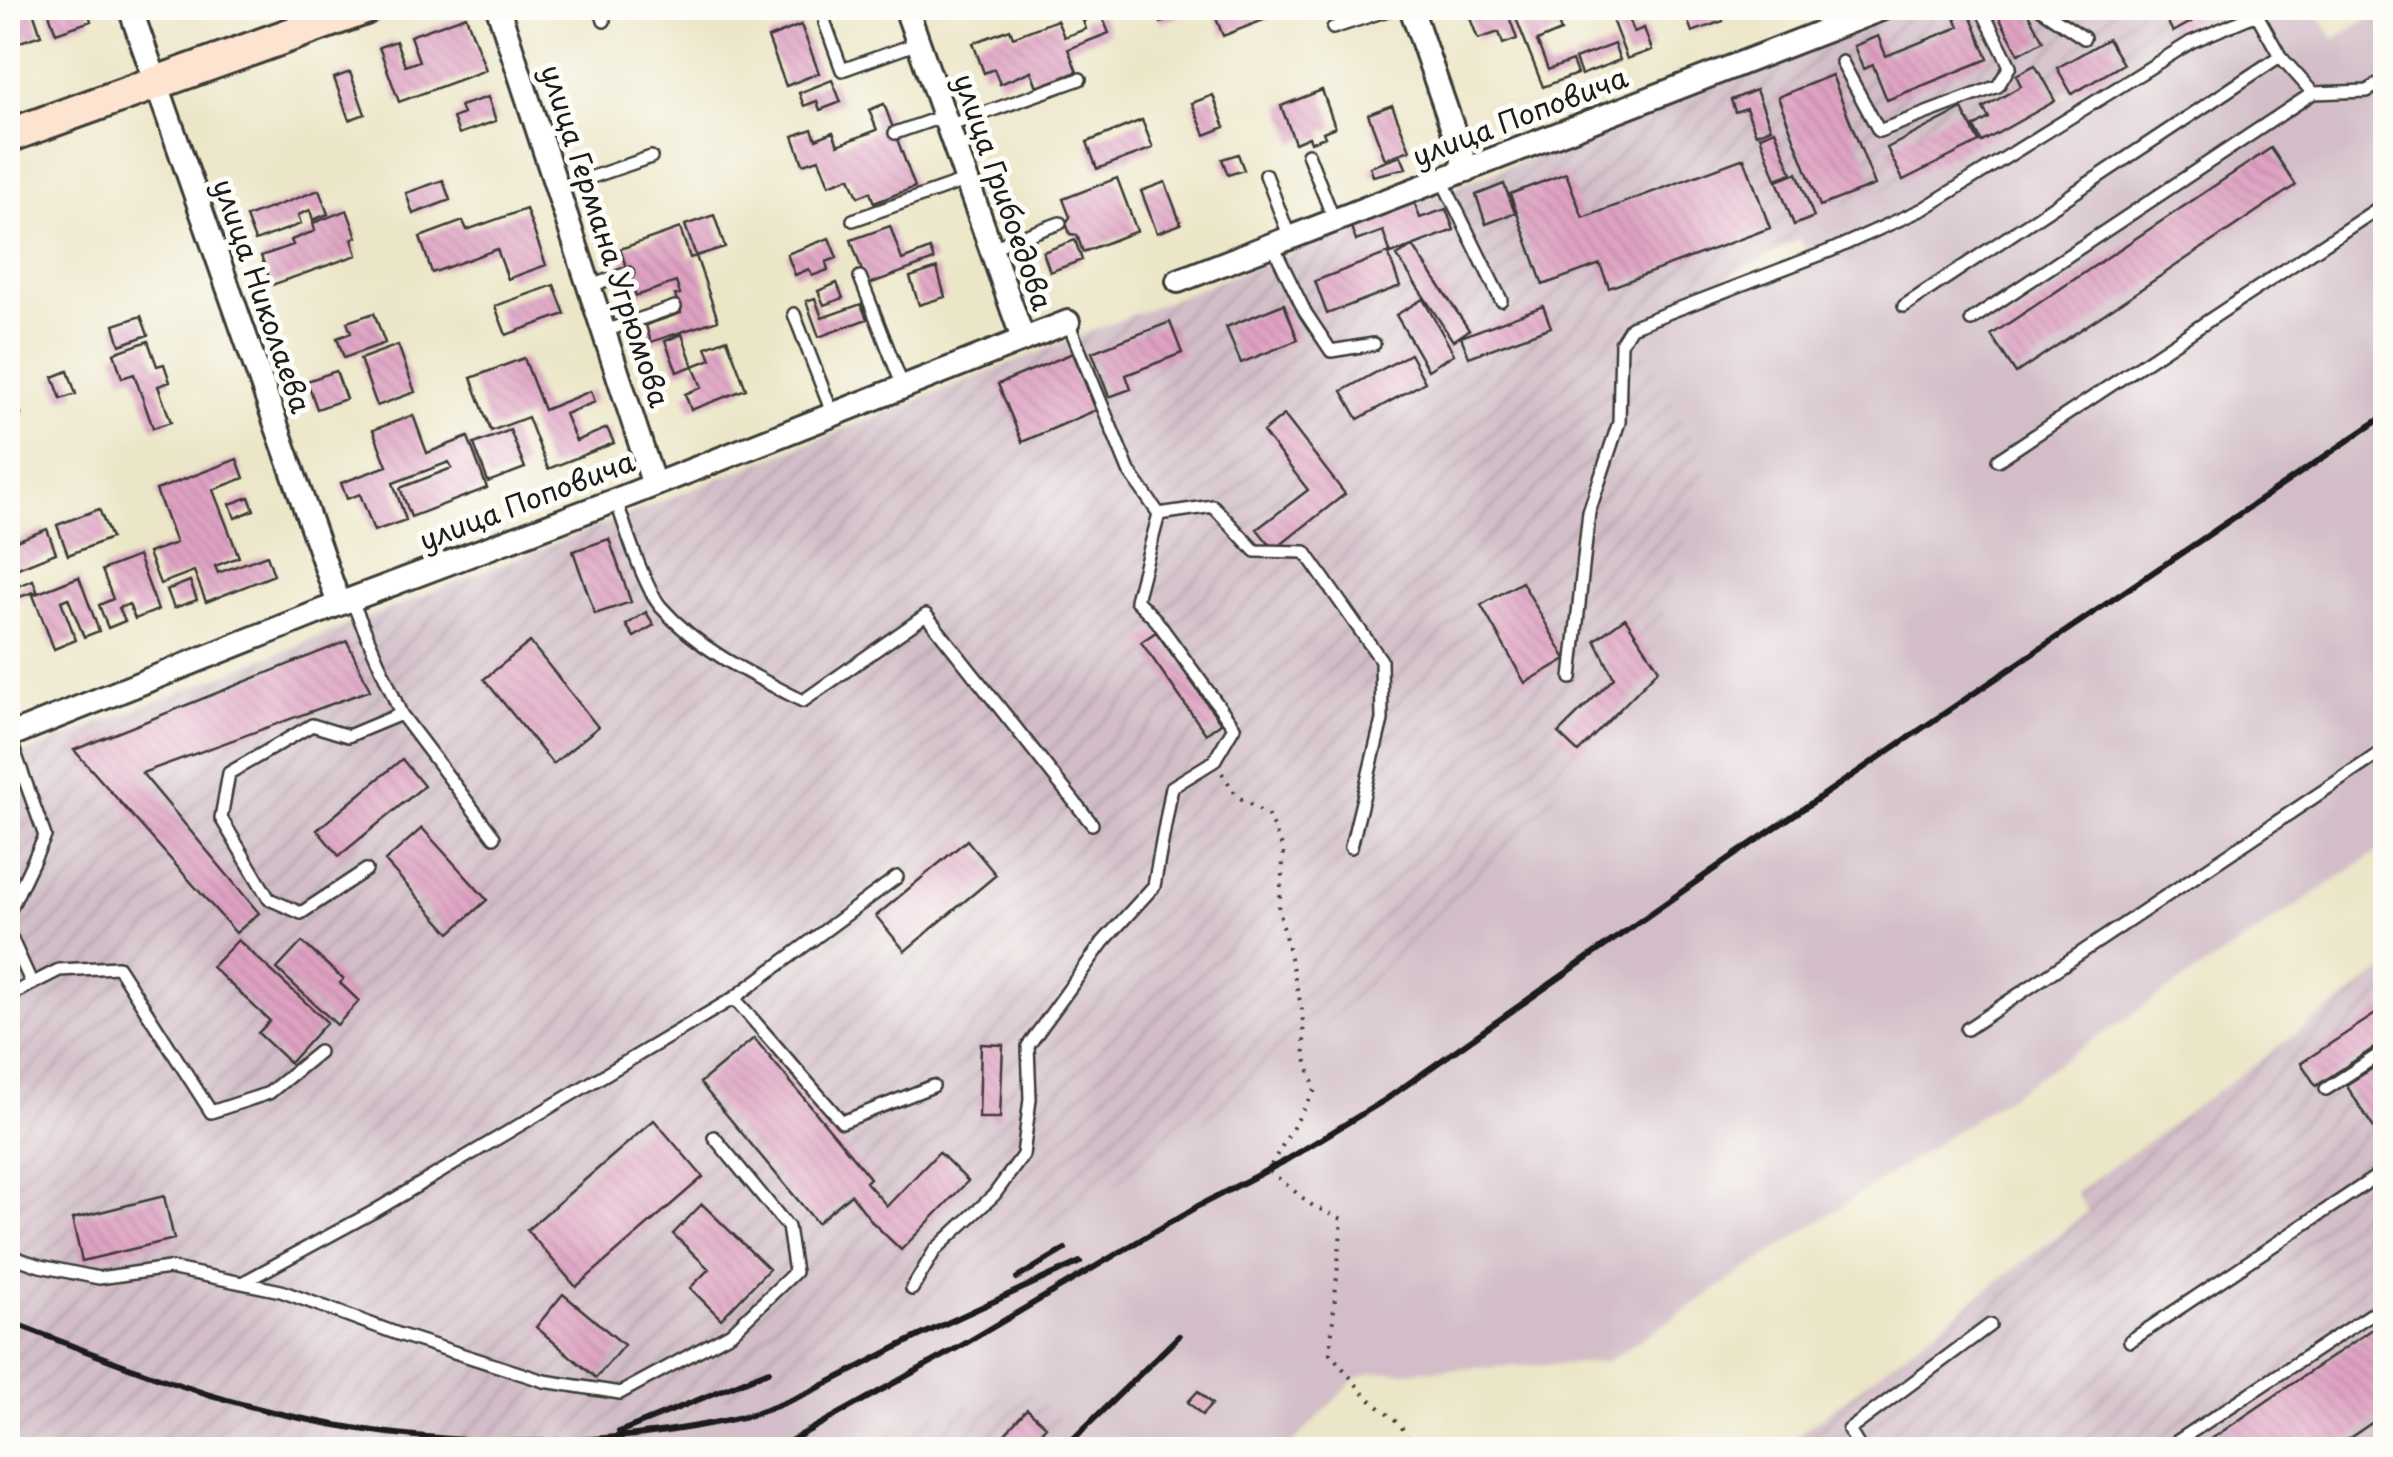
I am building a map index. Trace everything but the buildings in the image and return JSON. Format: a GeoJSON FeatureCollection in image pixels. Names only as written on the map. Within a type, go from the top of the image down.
{"type":"FeatureCollection","features":[{"type":"Feature","properties":{"kind":"main road"},"geometry":{"type":"LineString","coordinates":[[8,136],[365,8]]}},
{"type":"Feature","properties":{"kind":"street","name":"улица Николаева"},"geometry":{"type":"LineString","coordinates":[[130,8],[345,601]]}},
{"type":"Feature","properties":{"kind":"street","name":"улица Германа Угрюмова"},"geometry":{"type":"LineString","coordinates":[[498,8],[654,484]]}},
{"type":"Feature","properties":{"kind":"street","name":"улица Грибоедова"},"geometry":{"type":"LineString","coordinates":[[906,8],[1023,340]]}},
{"type":"Feature","properties":{"kind":"street"},"geometry":{"type":"LineString","coordinates":[[1411,8],[1467,170]]}},
{"type":"Feature","properties":{"kind":"street","name":"улица Поповича"},"geometry":{"type":"LineString","coordinates":[[1178,282],[1884,8]]}},
{"type":"Feature","properties":{"kind":"street","name":"улица Поповича"},"geometry":{"type":"LineString","coordinates":[[9,730],[616,500],[1068,322]]}},
{"type":"Feature","properties":{"kind":"lane"},"geometry":{"type":"LineString","coordinates":[[600,8],[604,21]]}},
{"type":"Feature","properties":{"kind":"lane"},"geometry":{"type":"LineString","coordinates":[[1334,28],[1394,8]]}},
{"type":"Feature","properties":{"kind":"lane"},"geometry":{"type":"LineString","coordinates":[[1842,62],[1879,131],[1998,86],[2010,66],[1981,8]]}},
{"type":"Feature","properties":{"kind":"lane"},"geometry":{"type":"LineString","coordinates":[[2039,8],[2084,38]]}},
{"type":"Feature","properties":{"kind":"lane"},"geometry":{"type":"LineString","coordinates":[[1571,678],[1589,512],[1619,422],[1622,342],[1632,327],[1832,250],[1923,209],[2191,42],[2255,11],[2280,56],[2313,93]]}},
{"type":"Feature","properties":{"kind":"lane"},"geometry":{"type":"LineString","coordinates":[[825,23],[842,70],[918,43]]}},
{"type":"Feature","properties":{"kind":"lane"},"geometry":{"type":"LineString","coordinates":[[1904,306],[2280,56]]}},
{"type":"Feature","properties":{"kind":"lane"},"geometry":{"type":"LineString","coordinates":[[1971,320],[2313,93],[2366,91],[2386,78]]}},
{"type":"Feature","properties":{"kind":"lane"},"geometry":{"type":"LineString","coordinates":[[895,134],[1080,79]]}},
{"type":"Feature","properties":{"kind":"lane"},"geometry":{"type":"LineString","coordinates":[[1308,154],[1334,221]]}},
{"type":"Feature","properties":{"kind":"lane"},"geometry":{"type":"LineString","coordinates":[[556,188],[651,157]]}},
{"type":"Feature","properties":{"kind":"lane"},"geometry":{"type":"LineString","coordinates":[[1266,175],[1281,241],[1305,312],[1331,351],[1374,344]]}},
{"type":"Feature","properties":{"kind":"lane"},"geometry":{"type":"LineString","coordinates":[[853,220],[967,180]]}},
{"type":"Feature","properties":{"kind":"lane"},"geometry":{"type":"LineString","coordinates":[[1442,180],[1501,300]]}},
{"type":"Feature","properties":{"kind":"lane"},"geometry":{"type":"LineString","coordinates":[[1998,460],[2386,203]]}},
{"type":"Feature","properties":{"kind":"lane"},"geometry":{"type":"LineString","coordinates":[[991,248],[1060,223]]}},
{"type":"Feature","properties":{"kind":"lane"},"geometry":{"type":"LineString","coordinates":[[590,286],[628,273]]}},
{"type":"Feature","properties":{"kind":"lane"},"geometry":{"type":"LineString","coordinates":[[860,277],[903,387]]}},
{"type":"Feature","properties":{"kind":"lane"},"geometry":{"type":"LineString","coordinates":[[606,331],[675,307]]}},
{"type":"Feature","properties":{"kind":"lane"},"geometry":{"type":"LineString","coordinates":[[794,314],[833,415]]}},
{"type":"Feature","properties":{"kind":"lane"},"geometry":{"type":"LineString","coordinates":[[1068,322],[1129,472],[1159,514]]}},
{"type":"Feature","properties":{"kind":"lane"},"geometry":{"type":"LineString","coordinates":[[616,500],[659,605],[717,656],[803,701],[926,614],[1092,824]]}},
{"type":"Feature","properties":{"kind":"lane"},"geometry":{"type":"LineString","coordinates":[[1159,514],[1213,506],[1255,552],[1305,552],[1381,660],[1382,720],[1351,847]]}},
{"type":"Feature","properties":{"kind":"lane"},"geometry":{"type":"LineString","coordinates":[[912,1289],[935,1250],[994,1195],[1023,1155],[1030,1099],[1028,1046],[1103,942],[1154,886],[1172,788],[1214,761],[1234,727],[1156,620],[1136,600],[1159,514]]}},
{"type":"Feature","properties":{"kind":"lane"},"geometry":{"type":"LineString","coordinates":[[345,601],[402,714],[494,837]]}},
{"type":"Feature","properties":{"kind":"lane"},"geometry":{"type":"LineString","coordinates":[[366,870],[301,913],[269,899],[221,818],[229,773],[312,725],[348,736],[402,714]]}},
{"type":"Feature","properties":{"kind":"lane"},"geometry":{"type":"LineString","coordinates":[[8,914],[45,836],[9,730]]}},
{"type":"Feature","properties":{"kind":"lane"},"geometry":{"type":"LineString","coordinates":[[1968,1028],[2386,750]]}},
{"type":"Feature","properties":{"kind":"lane"},"geometry":{"type":"LineString","coordinates":[[242,1283],[373,1212],[734,998],[897,877]]}},
{"type":"Feature","properties":{"kind":"lane"},"geometry":{"type":"LineString","coordinates":[[8,931],[32,984]]}},
{"type":"Feature","properties":{"kind":"lane"},"geometry":{"type":"LineString","coordinates":[[8,996],[59,970],[118,967],[211,1112],[269,1093],[319,1052]]}},
{"type":"Feature","properties":{"kind":"lane"},"geometry":{"type":"LineString","coordinates":[[734,998],[842,1122],[933,1086]]}},
{"type":"Feature","properties":{"kind":"lane"},"geometry":{"type":"LineString","coordinates":[[2326,1089],[2386,1050]]}},
{"type":"Feature","properties":{"kind":"lane"},"geometry":{"type":"LineString","coordinates":[[8,1255],[98,1278],[169,1268],[281,1291],[544,1381],[620,1394],[731,1332],[795,1272],[788,1227],[714,1138]]}},
{"type":"Feature","properties":{"kind":"lane"},"geometry":{"type":"LineString","coordinates":[[2130,1341],[2386,1170]]}},
{"type":"Feature","properties":{"kind":"lane"},"geometry":{"type":"LineString","coordinates":[[2164,1450],[2386,1304]]}},
{"type":"Feature","properties":{"kind":"lane"},"geometry":{"type":"LineString","coordinates":[[1861,1450],[1849,1430],[1990,1325]]}},
{"type":"Feature","properties":{"kind":"path"},"geometry":{"type":"LineString","coordinates":[[1214,761],[1237,796],[1268,816],[1284,852],[1279,908],[1315,1090],[1268,1170],[1313,1206],[1342,1219],[1330,1353],[1365,1396],[1400,1426],[1417,1450]]}},
{"type":"Feature","properties":{"kind":"shaded area"},"geometry":{"type":"Polygon","coordinates":[[[1909,8],[2220,8],[1632,327],[1707,463],[1648,664],[1535,825],[1429,936],[1253,1086],[1087,1206],[916,1312],[713,1405],[631,1449],[8,1449],[8,760],[1909,8]]]}},
{"type":"Feature","properties":{"kind":"shaded area"},"geometry":{"type":"Polygon","coordinates":[[[2217,8],[2314,8],[2334,39],[2385,8],[2385,847],[1606,1362],[1372,1373],[1355,1379],[1287,1449],[1043,1449],[1067,1424],[1027,1391],[885,1426],[838,1449],[631,1450],[713,1405],[916,1312],[1087,1206],[1253,1086],[1429,936],[1535,825],[1648,664],[1707,463],[1627,319],[1807,254],[1795,225],[1906,181],[2108,73],[2217,8]]]}},
{"type":"Feature","properties":{"kind":"shaded area"},"geometry":{"type":"Polygon","coordinates":[[[2385,970],[2385,1449],[1797,1450],[1792,1440],[2088,1212],[2076,1193],[2385,970]]]}},
{"type":"Feature","properties":{"kind":"shaded area"},"geometry":{"type":"Polygon","coordinates":[[[1027,1391],[1067,1424],[1043,1449],[838,1450],[885,1426],[1027,1391]]]}},
{"type":"Feature","properties":{"kind":"railway"},"geometry":{"type":"LineString","coordinates":[[774,1450],[966,1343],[1198,1206],[1283,1162],[1385,1100],[1730,858],[2386,415]]}},
{"type":"Feature","properties":{"kind":"railway"},"geometry":{"type":"LineString","coordinates":[[1017,1278],[1065,1249]]}},
{"type":"Feature","properties":{"kind":"railway"},"geometry":{"type":"LineString","coordinates":[[8,1321],[156,1377],[273,1412],[409,1435],[547,1441],[684,1428],[772,1408],[1080,1262]]}},
{"type":"Feature","properties":{"kind":"railway"},"geometry":{"type":"LineString","coordinates":[[1062,1450],[1179,1336]]}},
{"type":"Feature","properties":{"kind":"railway"},"geometry":{"type":"LineString","coordinates":[[619,1432],[769,1371]]}}]}
